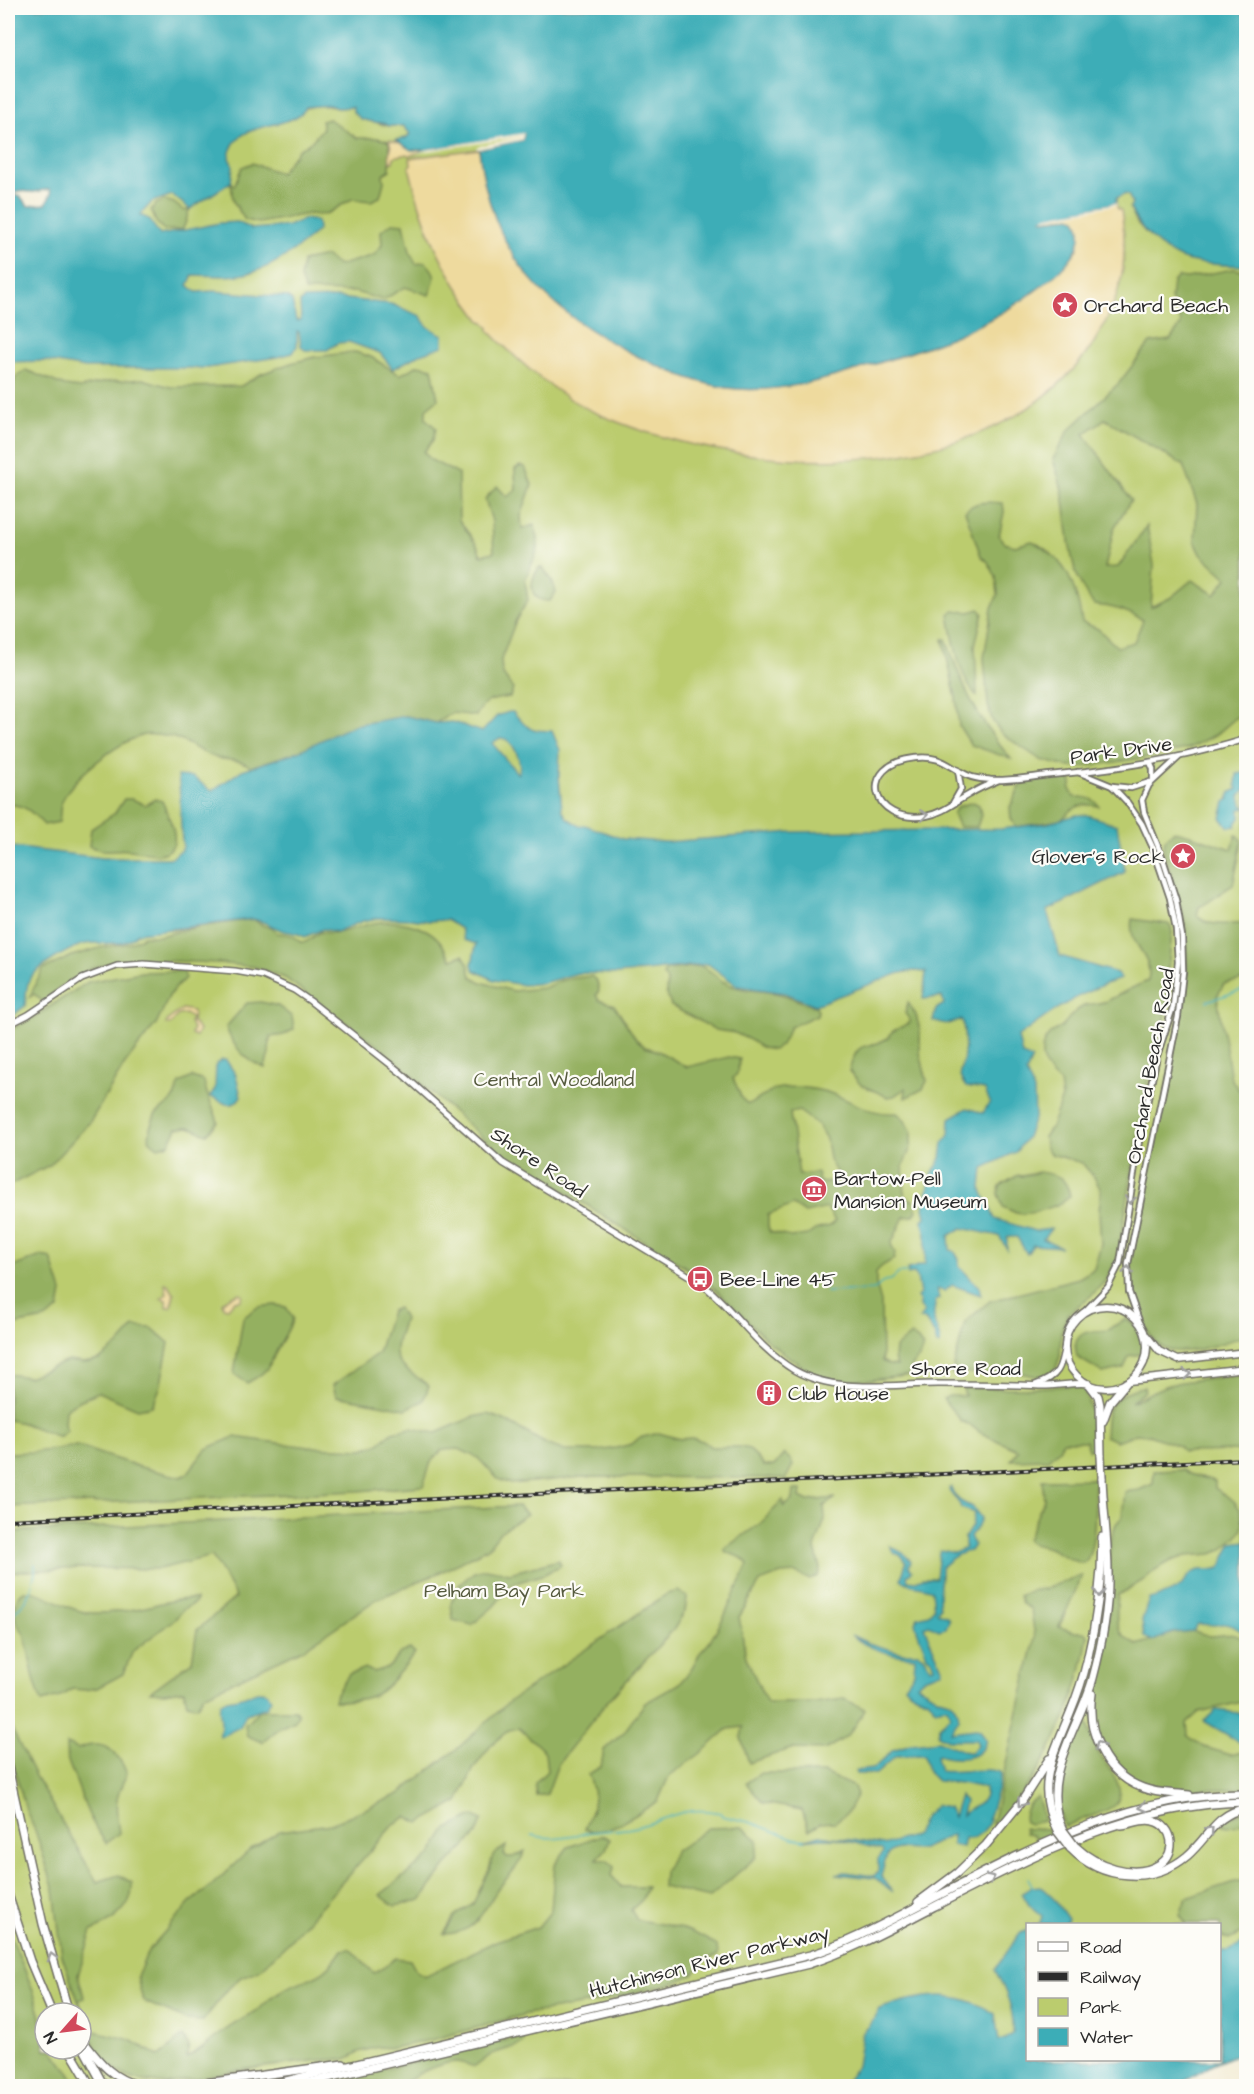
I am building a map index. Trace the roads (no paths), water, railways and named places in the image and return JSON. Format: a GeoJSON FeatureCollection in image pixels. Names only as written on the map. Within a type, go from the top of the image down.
{"type":"FeatureCollection","features":[{"type":"Feature","properties":{"kind":"highway"},"geometry":{"type":"LineString","coordinates":[[1101,1429],[1110,1402],[1127,1382]]}},
{"type":"Feature","properties":{"kind":"highway"},"geometry":{"type":"LineString","coordinates":[[904,1914],[957,1873],[986,1845],[1022,1801],[1052,1754],[1075,1701],[1092,1638],[1101,1571],[1103,1514],[1101,1429],[1099,1400],[1089,1384]]}},
{"type":"Feature","properties":{"kind":"highway"},"geometry":{"type":"LineString","coordinates":[[1060,1831],[1054,1806],[1054,1783],[1094,1672],[1104,1633],[1108,1554],[1103,1514]]}},
{"type":"Feature","properties":{"kind":"highway"},"geometry":{"type":"LineString","coordinates":[[1094,1672],[1091,1701],[1092,1726],[1099,1748],[1111,1766],[1132,1783],[1145,1789],[1200,1796]]}},
{"type":"Feature","properties":{"kind":"highway"},"geometry":{"type":"LineString","coordinates":[[1052,1754],[1046,1793],[1048,1809],[1072,1847],[1088,1863],[1107,1872],[1133,1876],[1152,1873],[1170,1866],[1185,1857],[1222,1817],[1246,1808]]}},
{"type":"Feature","properties":{"kind":"highway"},"geometry":{"type":"LineString","coordinates":[[8,1767],[45,1931],[65,2001]]}},
{"type":"Feature","properties":{"kind":"highway","name":"Hutchinson River Parkway"},"geometry":{"type":"LineString","coordinates":[[265,2086],[803,1958],[852,1940],[1004,1863],[1101,1820],[1150,1805],[1200,1796],[1246,1794]]}},
{"type":"Feature","properties":{"kind":"highway","name":"Hutchinson River Parkway"},"geometry":{"type":"LineString","coordinates":[[294,2086],[817,1961],[859,1945],[988,1879],[1110,1826],[1176,1808],[1246,1802]]}},
{"type":"Feature","properties":{"kind":"highway"},"geometry":{"type":"LineString","coordinates":[[1072,1847],[1100,1863],[1124,1870],[1154,1867],[1163,1862],[1170,1853],[1172,1845],[1170,1834],[1157,1822],[1146,1820],[1129,1825],[1110,1826]]}},
{"type":"Feature","properties":{"kind":"highway"},"geometry":{"type":"LineString","coordinates":[[8,1894],[30,1961],[47,2001]]}},
{"type":"Feature","properties":{"kind":"highway"},"geometry":{"type":"LineString","coordinates":[[93,2055],[105,2069],[120,2079],[139,2086]]}},
{"type":"Feature","properties":{"kind":"highway"},"geometry":{"type":"LineString","coordinates":[[76,2061],[91,2086]]}},
{"type":"Feature","properties":{"kind":"highway"},"geometry":{"type":"LineString","coordinates":[[92,2061],[104,2086]]}},
{"type":"Feature","properties":{"kind":"highway"},"geometry":{"type":"LineString","coordinates":[[184,2086],[336,2063],[355,2064]]}},
{"type":"Feature","properties":{"kind":"main road","name":"Shore Road"},"geometry":{"type":"LineString","coordinates":[[8,1025],[28,1015],[72,985],[117,966],[144,964],[235,971],[263,976],[294,990],[310,1001],[408,1079],[502,1163],[701,1283],[729,1308],[760,1343],[801,1374],[821,1382],[839,1385],[1089,1384]]}},
{"type":"Feature","properties":{"kind":"main road"},"geometry":{"type":"LineString","coordinates":[[1246,1352],[1178,1360],[1159,1351],[1131,1315],[1118,1308],[1103,1306],[1084,1312],[1072,1324],[1065,1344],[1067,1359],[1079,1378],[1089,1384],[1107,1388],[1127,1382],[1246,1368]]}},
{"type":"Feature","properties":{"kind":"main road"},"geometry":{"type":"LineString","coordinates":[[1127,1382],[1138,1373],[1145,1360],[1147,1344],[1142,1328]]}},
{"type":"Feature","properties":{"kind":"main road","name":"Shore Road"},"geometry":{"type":"LineString","coordinates":[[1033,1385],[1047,1381],[1054,1376],[1062,1363],[1065,1344]]}},
{"type":"Feature","properties":{"kind":"street","name":"Park Drive"},"geometry":{"type":"LineString","coordinates":[[999,780],[968,794],[942,811],[924,816],[907,817],[896,814],[884,805],[876,790],[879,776],[895,763],[918,757],[940,760],[975,778],[999,780],[1150,762],[1179,757],[1246,739]]}},
{"type":"Feature","properties":{"kind":"street"},"geometry":{"type":"LineString","coordinates":[[1112,786],[1134,788],[1152,781],[1179,757]]}},
{"type":"Feature","properties":{"kind":"street"},"geometry":{"type":"LineString","coordinates":[[1150,762],[1153,771],[1152,781]]}},
{"type":"Feature","properties":{"kind":"street"},"geometry":{"type":"LineString","coordinates":[[951,806],[961,789],[958,770]]}},
{"type":"Feature","properties":{"kind":"street"},"geometry":{"type":"LineString","coordinates":[[1098,770],[1103,781]]}},
{"type":"Feature","properties":{"kind":"street","name":"Orchard Beach Road"},"geometry":{"type":"LineString","coordinates":[[1078,772],[1112,786],[1127,801],[1152,843],[1175,921],[1178,971],[1173,1007],[1157,1056],[1138,1147],[1120,1263],[1108,1287],[1084,1312]]}},
{"type":"Feature","properties":{"kind":"street","name":"Orchard Beach Road"},"geometry":{"type":"LineString","coordinates":[[1142,1328],[1129,1292],[1128,1264],[1178,1017],[1183,971],[1182,936],[1174,893],[1142,806],[1144,794],[1152,781]]}},
{"type":"Feature","properties":{"kind":"water"},"geometry":{"type":"Polygon","coordinates":[[[8,8],[1237,8],[1246,18],[1246,266],[1193,262],[1169,252],[1139,223],[1130,207],[1132,204],[1129,196],[1126,194],[1116,198],[1116,203],[1042,218],[1043,220],[1070,217],[1076,219],[1080,235],[1076,250],[1054,276],[1033,293],[990,319],[945,340],[823,380],[772,388],[726,388],[675,373],[606,339],[576,320],[550,299],[528,276],[510,250],[496,220],[485,187],[479,149],[522,140],[524,134],[425,150],[411,150],[396,140],[406,138],[410,134],[404,126],[389,126],[361,119],[353,112],[353,107],[338,108],[329,105],[306,107],[299,115],[289,120],[252,130],[241,136],[233,145],[229,158],[233,166],[231,182],[190,209],[172,195],[152,202],[140,215],[149,219],[160,235],[220,223],[238,222],[251,229],[288,226],[305,219],[317,221],[318,230],[303,244],[265,268],[239,275],[193,275],[188,285],[196,292],[214,291],[287,297],[292,301],[298,321],[301,320],[300,303],[304,299],[338,298],[391,304],[421,316],[427,326],[443,335],[443,346],[420,354],[393,369],[380,353],[349,342],[338,343],[327,350],[305,350],[301,346],[297,331],[297,346],[293,353],[208,368],[85,368],[46,361],[8,362],[8,8]],[[50,189],[34,192],[18,191],[12,195],[20,196],[28,206],[46,204],[51,194],[50,189]]]}},
{"type":"Feature","properties":{"kind":"water"},"geometry":{"type":"Polygon","coordinates":[[[513,712],[533,730],[552,731],[560,750],[559,776],[562,809],[567,818],[580,826],[585,825],[623,839],[666,842],[792,832],[1001,829],[1048,823],[1077,815],[1087,815],[1117,825],[1125,872],[1047,911],[1060,956],[1117,973],[1121,979],[1080,996],[1054,1011],[1018,1037],[1022,1055],[1032,1059],[1026,1073],[1034,1091],[1035,1116],[1027,1137],[1016,1152],[983,1168],[981,1188],[995,1219],[1035,1231],[1051,1229],[1043,1239],[1061,1247],[1033,1245],[1027,1254],[1017,1237],[1007,1237],[1007,1249],[999,1236],[962,1228],[949,1236],[950,1250],[954,1251],[959,1259],[959,1266],[979,1287],[981,1295],[952,1285],[945,1291],[937,1289],[939,1299],[936,1300],[934,1319],[940,1344],[937,1345],[935,1335],[925,1320],[919,1319],[924,1312],[917,1297],[920,1294],[917,1277],[914,1273],[908,1275],[908,1269],[925,1264],[926,1234],[922,1221],[926,1217],[924,1207],[931,1177],[941,1158],[943,1143],[949,1135],[950,1118],[967,1108],[983,1113],[990,1102],[985,1090],[966,1087],[962,1082],[960,1071],[965,1046],[962,1020],[947,1024],[933,1021],[936,1009],[944,1004],[942,997],[923,999],[926,972],[900,973],[815,1005],[785,993],[738,986],[708,964],[618,974],[578,973],[543,983],[523,985],[494,980],[474,970],[472,965],[476,944],[464,940],[461,929],[447,920],[378,918],[363,921],[336,932],[323,929],[305,937],[253,919],[138,933],[119,943],[93,943],[79,946],[56,958],[30,978],[25,1006],[8,1019],[8,843],[12,847],[103,858],[172,858],[183,848],[178,776],[193,777],[212,791],[242,770],[292,754],[354,725],[406,716],[436,723],[453,722],[482,732],[497,716],[513,712]],[[500,738],[492,743],[518,774],[519,764],[516,752],[505,739],[500,738]]]}},
{"type":"Feature","properties":{"kind":"water"},"geometry":{"type":"Polygon","coordinates":[[[1244,773],[1246,788],[1240,796],[1242,805],[1246,808],[1240,809],[1240,818],[1236,826],[1229,827],[1221,818],[1225,802],[1231,792],[1238,789],[1237,774],[1244,773]]]}},
{"type":"Feature","properties":{"kind":"water"},"geometry":{"type":"Polygon","coordinates":[[[226,1060],[236,1075],[241,1096],[233,1104],[225,1104],[210,1097],[215,1089],[216,1064],[226,1060]]]}},
{"type":"Feature","properties":{"kind":"water"},"geometry":{"type":"Polygon","coordinates":[[[951,1487],[956,1497],[973,1508],[981,1518],[977,1528],[970,1536],[974,1545],[970,1551],[958,1555],[941,1567],[940,1607],[937,1612],[947,1616],[949,1620],[946,1628],[939,1630],[929,1625],[924,1627],[943,1670],[926,1677],[917,1685],[939,1698],[952,1702],[959,1719],[950,1732],[976,1729],[980,1730],[986,1740],[983,1747],[973,1756],[952,1758],[938,1755],[936,1757],[940,1771],[990,1770],[1001,1773],[988,1823],[976,1836],[964,1838],[962,1847],[952,1845],[952,1835],[922,1849],[896,1849],[889,1853],[881,1876],[893,1892],[875,1878],[836,1874],[845,1872],[874,1876],[878,1871],[878,1859],[883,1853],[882,1850],[836,1838],[803,1840],[820,1835],[883,1845],[916,1835],[925,1816],[936,1805],[948,1807],[953,1817],[960,1796],[965,1801],[962,1815],[984,1798],[985,1788],[937,1781],[928,1772],[924,1755],[896,1756],[876,1774],[856,1774],[855,1771],[873,1769],[893,1750],[911,1744],[938,1741],[967,1752],[971,1752],[978,1745],[976,1740],[948,1740],[938,1735],[939,1726],[951,1716],[948,1708],[935,1709],[929,1700],[913,1694],[905,1686],[914,1673],[915,1657],[881,1651],[851,1635],[868,1643],[902,1653],[918,1653],[923,1656],[930,1668],[934,1667],[927,1656],[915,1622],[918,1617],[929,1614],[934,1608],[932,1590],[901,1579],[906,1563],[900,1555],[894,1553],[890,1546],[903,1553],[911,1561],[909,1566],[912,1571],[907,1576],[908,1580],[936,1578],[939,1552],[941,1550],[954,1553],[965,1548],[965,1537],[972,1526],[974,1513],[961,1508],[950,1491],[951,1487]]]}},
{"type":"Feature","properties":{"kind":"water"},"geometry":{"type":"Polygon","coordinates":[[[1246,1541],[1246,1634],[1228,1623],[1198,1624],[1193,1631],[1172,1633],[1153,1641],[1144,1637],[1142,1620],[1149,1599],[1180,1587],[1193,1572],[1220,1568],[1232,1543],[1246,1541]]]}},
{"type":"Feature","properties":{"kind":"water"},"geometry":{"type":"Polygon","coordinates":[[[260,1691],[267,1693],[271,1699],[267,1707],[246,1714],[240,1727],[220,1737],[220,1704],[226,1700],[260,1691]]]}},
{"type":"Feature","properties":{"kind":"water"},"geometry":{"type":"Polygon","coordinates":[[[1216,1710],[1246,1714],[1246,1741],[1241,1743],[1204,1721],[1216,1710]]]}},
{"type":"Feature","properties":{"kind":"water"},"geometry":{"type":"Polygon","coordinates":[[[1040,1886],[1054,1899],[1068,1919],[1066,1923],[1040,1923],[1042,1916],[1029,1905],[1022,1893],[1032,1887],[1040,1886]]]}},
{"type":"Feature","properties":{"kind":"water"},"geometry":{"type":"Polygon","coordinates":[[[1026,1930],[1026,1964],[1023,1971],[1026,1972],[1026,2061],[1221,2061],[1221,1951],[1229,1951],[1246,1942],[1246,2050],[1212,2065],[1177,2086],[838,2086],[844,2084],[857,2066],[862,2034],[871,2024],[879,2009],[894,2004],[938,1996],[966,2000],[995,2014],[999,2041],[1013,2033],[1011,2008],[995,1970],[1019,1934],[1026,1930]]]}},
{"type":"Feature","properties":{"kind":"waterway"},"geometry":{"type":"LineString","coordinates":[[1207,1001],[1246,989]]}},
{"type":"Feature","properties":{"kind":"waterway"},"geometry":{"type":"LineString","coordinates":[[826,1292],[874,1290],[884,1281],[891,1280],[899,1273],[908,1273]]}},
{"type":"Feature","properties":{"kind":"waterway"},"geometry":{"type":"LineString","coordinates":[[33,1580],[35,1564]]}},
{"type":"Feature","properties":{"kind":"waterway"},"geometry":{"type":"LineString","coordinates":[[11,1616],[26,1600],[33,1584]]}},
{"type":"Feature","properties":{"kind":"waterway"},"geometry":{"type":"LineString","coordinates":[[532,1835],[557,1837],[626,1829],[675,1814],[707,1811],[721,1813],[722,1816],[805,1840]]}},
{"type":"Feature","properties":{"kind":"waterway"},"geometry":{"type":"LineString","coordinates":[[1028,1878],[1033,1887]]}},
{"type":"Feature","properties":{"kind":"railway"},"geometry":{"type":"LineString","coordinates":[[8,1520],[1246,1459]]}},
{"type":"Feature","properties":{"kind":"place","name":"Orchard Beach"},"geometry":{"type":"Point","coordinates":[1065,305]}},
{"type":"Feature","properties":{"kind":"place","name":"Glover's Rock"},"geometry":{"type":"Point","coordinates":[1183,856]}},
{"type":"Feature","properties":{"kind":"place","name":"Bartow-Pell Mansion Museum"},"geometry":{"type":"Point","coordinates":[814,1189]}},
{"type":"Feature","properties":{"kind":"place","name":"Bee-Line 45"},"geometry":{"type":"Point","coordinates":[700,1279]}},
{"type":"Feature","properties":{"kind":"place","name":"Club House"},"geometry":{"type":"Point","coordinates":[769,1393]}},
{"type":"Feature","properties":{"kind":"park label","name":"Central Woodland"},"geometry":{"type":"Point","coordinates":[554,1079]}},
{"type":"Feature","properties":{"kind":"park label","name":"Pelham Bay Park"},"geometry":{"type":"Point","coordinates":[504,1590]}}]}
